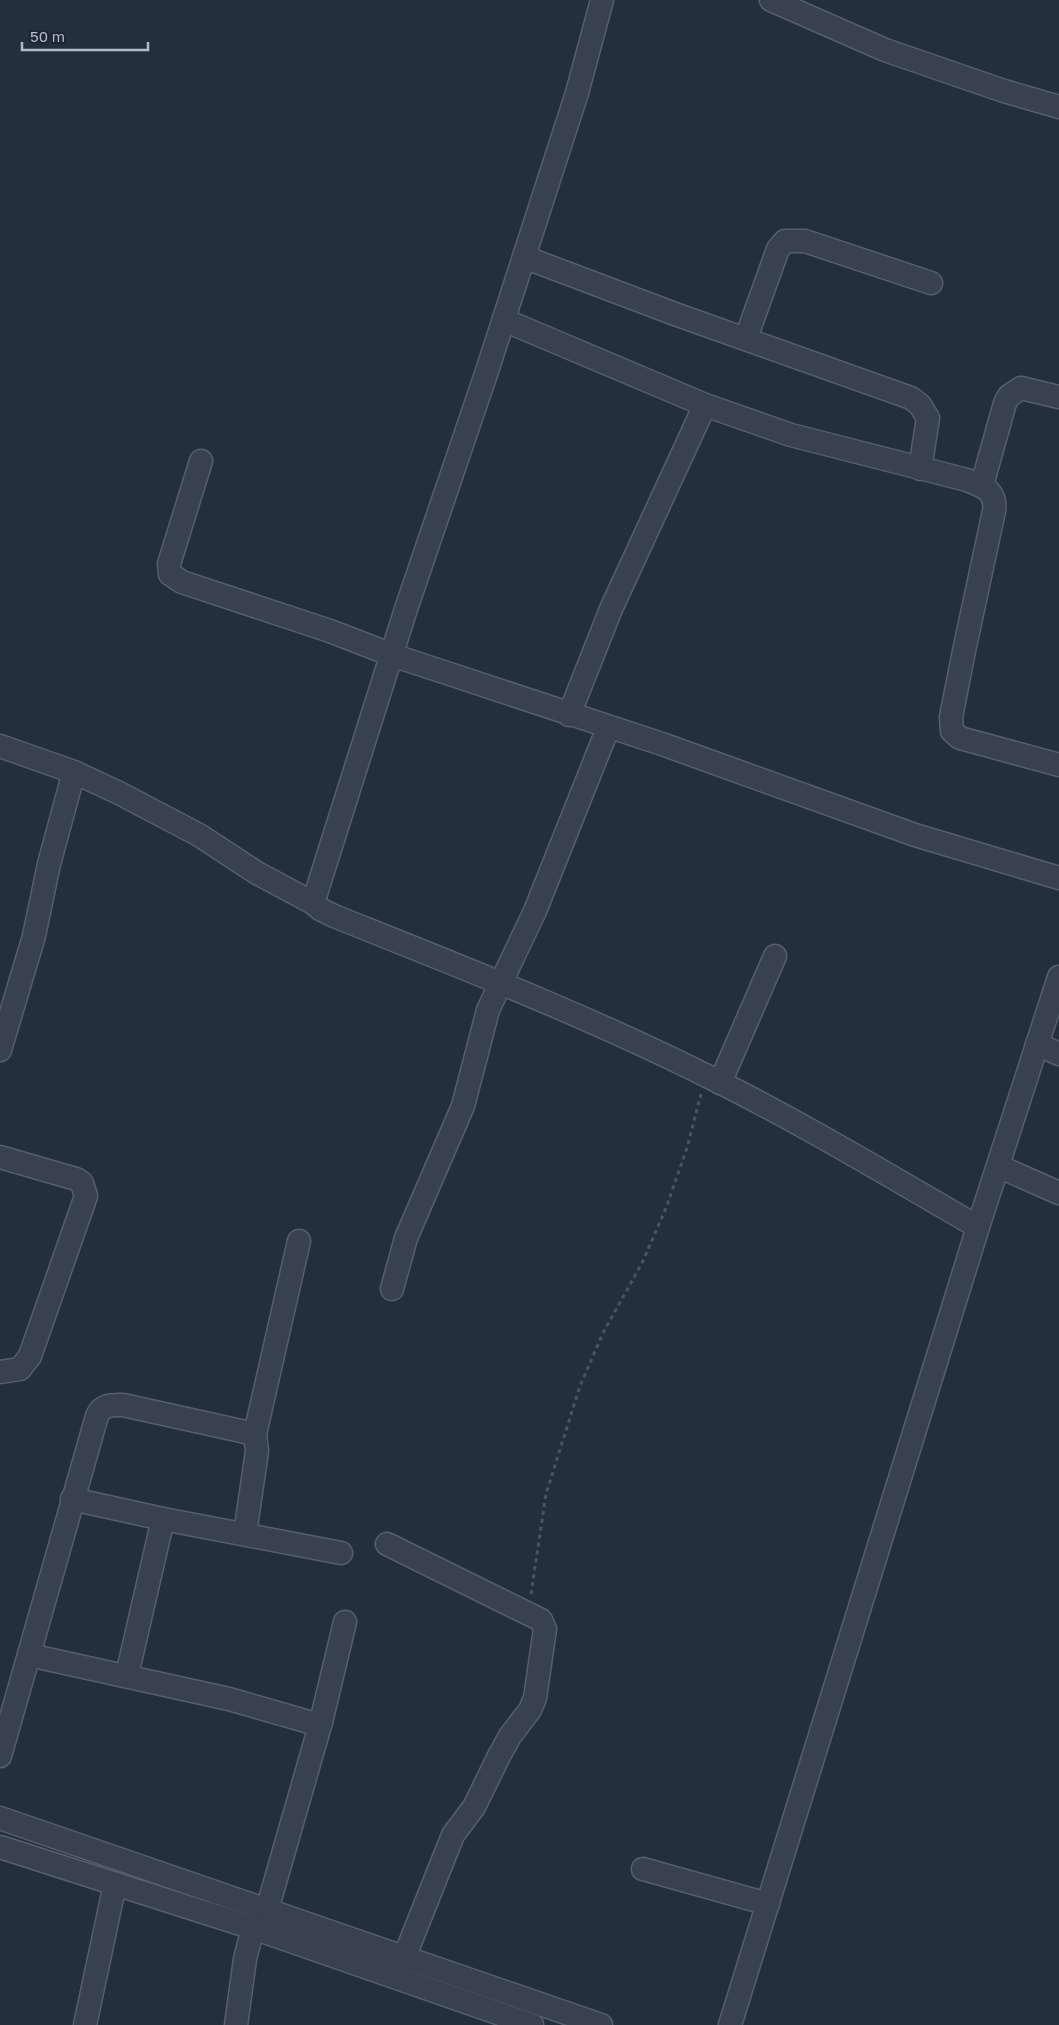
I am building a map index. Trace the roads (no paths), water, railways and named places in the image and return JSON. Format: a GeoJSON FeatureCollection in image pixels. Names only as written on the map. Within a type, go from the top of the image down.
{"type":"FeatureCollection","features":[{"type":"Feature","properties":{"kind":"street"},"geometry":{"type":"LineString","coordinates":[[313,903],[392,655],[504,320],[576,93],[602,0]]}},
{"type":"Feature","properties":{"kind":"street"},"geometry":{"type":"LineString","coordinates":[[771,0],[885,50],[1004,91],[1059,107]]}},
{"type":"Feature","properties":{"kind":"street"},"geometry":{"type":"LineString","coordinates":[[746,338],[778,249],[785,241],[805,241],[931,283]]}},
{"type":"Feature","properties":{"kind":"street"},"geometry":{"type":"LineString","coordinates":[[524,257],[904,394],[916,402],[928,418],[920,468]]}},
{"type":"Feature","properties":{"kind":"street"},"geometry":{"type":"LineString","coordinates":[[504,320],[705,405],[791,435],[982,486],[991,493],[995,504],[951,717],[952,731],[960,738],[1059,765]]}},
{"type":"Feature","properties":{"kind":"street"},"geometry":{"type":"LineString","coordinates":[[982,486],[1001,416],[1009,396],[1021,388],[1059,397]]}},
{"type":"Feature","properties":{"kind":"street"},"geometry":{"type":"LineString","coordinates":[[569,715],[611,609],[705,405]]}},
{"type":"Feature","properties":{"kind":"street"},"geometry":{"type":"LineString","coordinates":[[201,461],[169,564],[170,574],[174,578],[250,606],[330,631],[392,655],[608,728],[662,744],[916,835],[1059,878]]}},
{"type":"Feature","properties":{"kind":"street"},"geometry":{"type":"LineString","coordinates":[[392,1289],[406,1238],[463,1106],[488,1010],[535,911],[608,728]]}},
{"type":"Feature","properties":{"kind":"street"},"geometry":{"type":"LineString","coordinates":[[0,746],[74,772],[199,835],[257,873],[334,916],[626,1037],[713,1079],[798,1124],[978,1227]]}},
{"type":"Feature","properties":{"kind":"street"},"geometry":{"type":"LineString","coordinates":[[0,1050],[34,936],[49,864],[74,772]]}},
{"type":"Feature","properties":{"kind":"street"},"geometry":{"type":"LineString","coordinates":[[713,1079],[775,956]]}},
{"type":"Feature","properties":{"kind":"street"},"geometry":{"type":"LineString","coordinates":[[730,2025],[978,1227],[1059,977]]}},
{"type":"Feature","properties":{"kind":"street"},"geometry":{"type":"LineString","coordinates":[[1037,1044],[1059,1054]]}},
{"type":"Feature","properties":{"kind":"street"},"geometry":{"type":"LineString","coordinates":[[0,1157],[76,1179],[82,1183],[86,1196],[30,1356],[20,1369],[0,1372]]}},
{"type":"Feature","properties":{"kind":"street"},"geometry":{"type":"LineString","coordinates":[[998,1166],[1059,1193]]}},
{"type":"Feature","properties":{"kind":"street"},"geometry":{"type":"LineString","coordinates":[[245,1534],[257,1451],[255,1434],[299,1241]]}},
{"type":"Feature","properties":{"kind":"street"},"geometry":{"type":"LineString","coordinates":[[0,1756],[97,1416],[108,1406],[124,1405],[255,1434]]}},
{"type":"Feature","properties":{"kind":"street"},"geometry":{"type":"LineString","coordinates":[[72,1499],[163,1519],[341,1553]]}},
{"type":"Feature","properties":{"kind":"street"},"geometry":{"type":"LineString","coordinates":[[127,1675],[163,1519]]}},
{"type":"Feature","properties":{"kind":"street"},"geometry":{"type":"LineString","coordinates":[[387,1544],[541,1620],[545,1629],[535,1698],[530,1710],[510,1736],[498,1756],[474,1806],[450,1842],[404,1958]]}},
{"type":"Feature","properties":{"kind":"street"},"geometry":{"type":"LineString","coordinates":[[267,1910],[321,1722],[346,1622]]}},
{"type":"Feature","properties":{"kind":"street"},"geometry":{"type":"LineString","coordinates":[[29,1655],[127,1675],[229,1699],[316,1724],[321,1722]]}},
{"type":"Feature","properties":{"kind":"street"},"geometry":{"type":"LineString","coordinates":[[0,1818],[600,2025]]}},
{"type":"Feature","properties":{"kind":"street"},"geometry":{"type":"LineString","coordinates":[[0,1847],[253,1928],[532,2025]]}},
{"type":"Feature","properties":{"kind":"street"},"geometry":{"type":"LineString","coordinates":[[643,1869],[768,1904]]}},
{"type":"Feature","properties":{"kind":"street"},"geometry":{"type":"LineString","coordinates":[[85,2025],[115,1884]]}},
{"type":"Feature","properties":{"kind":"street"},"geometry":{"type":"LineString","coordinates":[[236,2025],[246,1959],[253,1928]]}}]}
